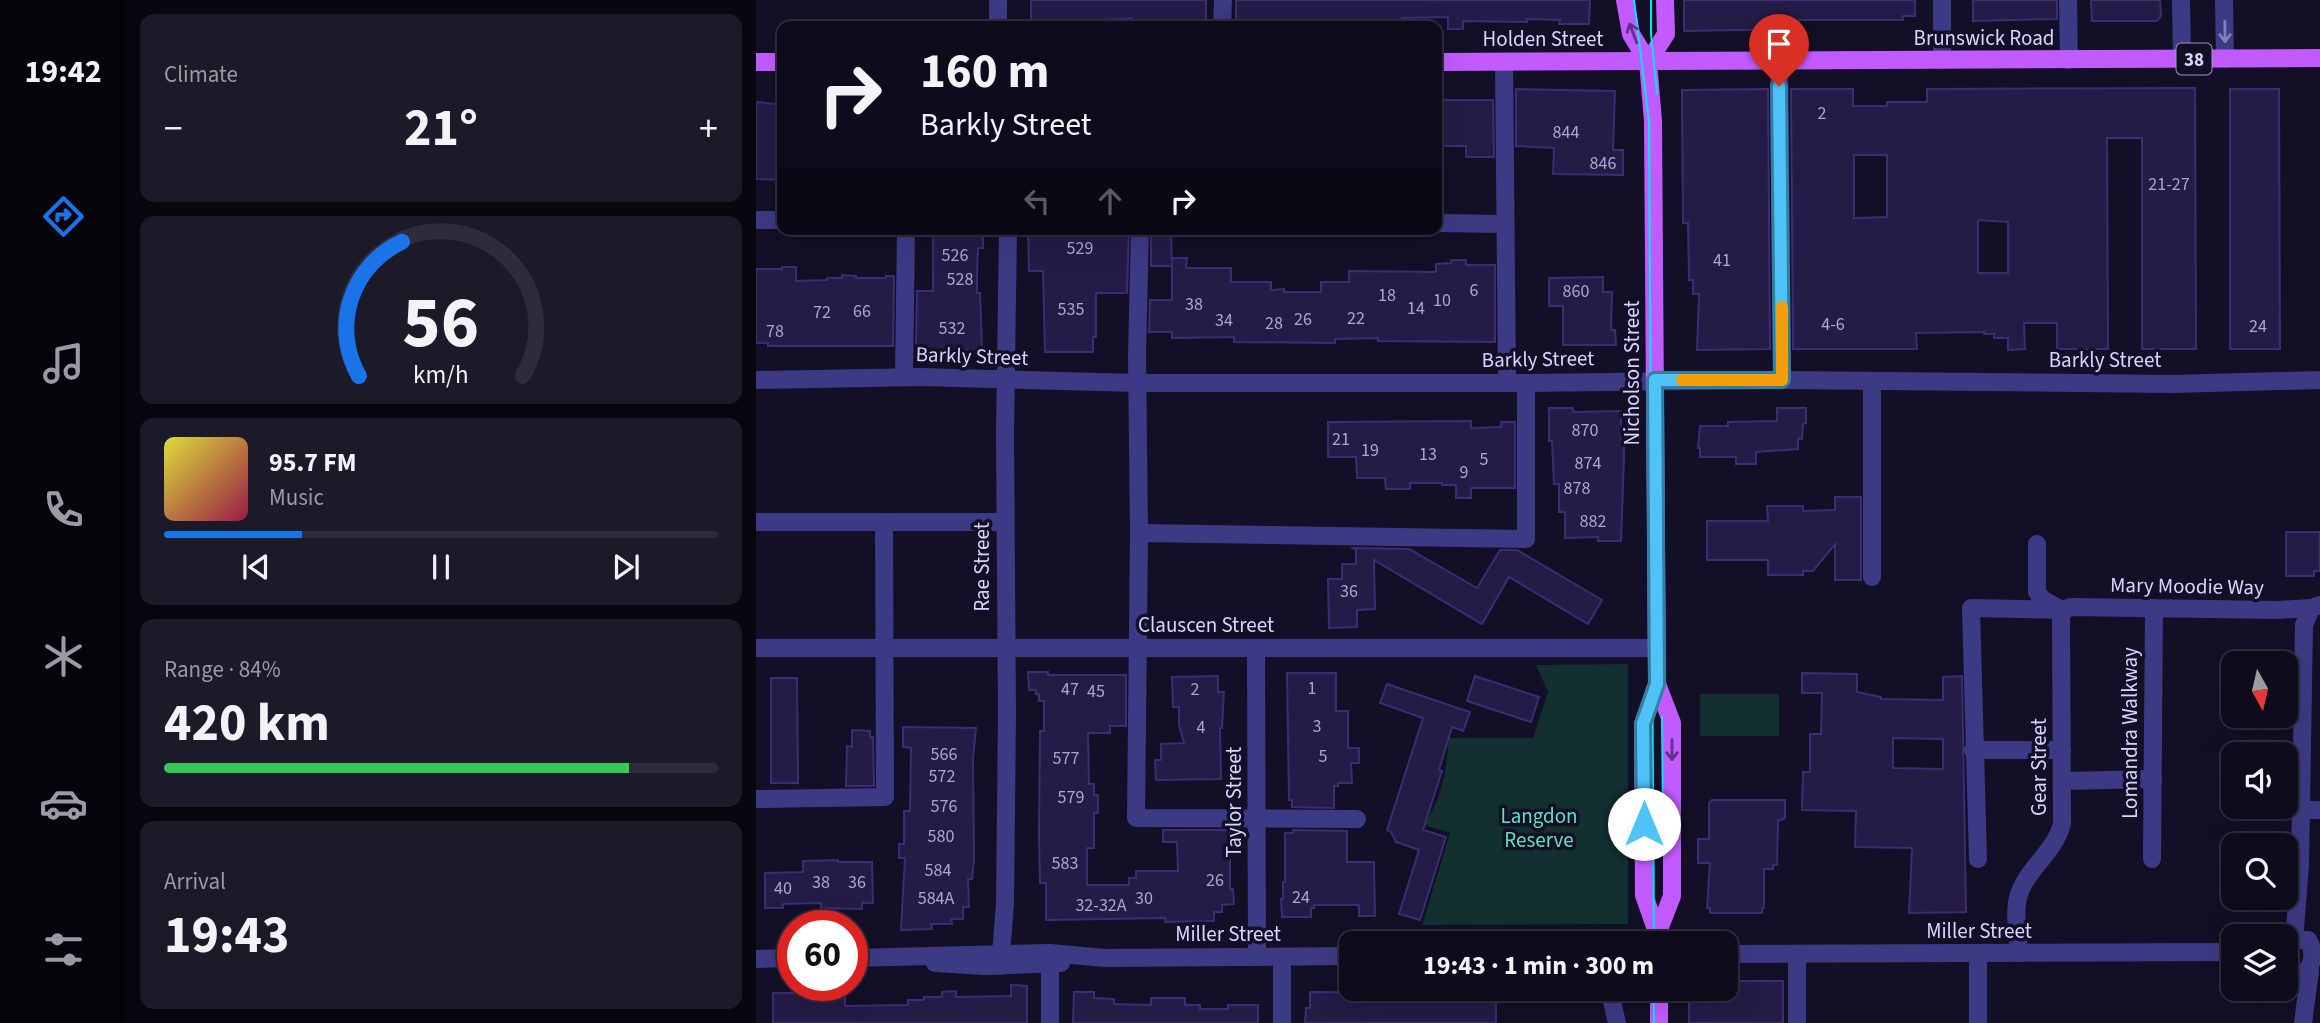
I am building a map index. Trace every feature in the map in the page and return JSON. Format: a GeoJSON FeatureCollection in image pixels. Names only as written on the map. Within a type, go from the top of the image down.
{"type":"FeatureCollection","features":[{"type":"Feature","properties":{"kind":"main road","name":"Nicholson Street"},"geometry":{"type":"LineString","coordinates":[[1625,0],[1631,34],[1648,62],[1653,121],[1657,684],[1643,724],[1644,895],[1656,931]]}},
{"type":"Feature","properties":{"kind":"main road"},"geometry":{"type":"LineString","coordinates":[[1648,62],[1666,34],[1665,0]]}},
{"type":"Feature","properties":{"kind":"main road","name":"Brunswick Road"},"geometry":{"type":"LineString","coordinates":[[1648,62],[2320,58]]}},
{"type":"Feature","properties":{"kind":"main road"},"geometry":{"type":"LineString","coordinates":[[756,62],[777,62]]}},
{"type":"Feature","properties":{"kind":"main road","name":"Holden Street"},"geometry":{"type":"LineString","coordinates":[[1442,62],[1648,62]]}},
{"type":"Feature","properties":{"kind":"main road","name":"Nicholson Street"},"geometry":{"type":"LineString","coordinates":[[1657,684],[1672,723],[1672,896],[1660,931]]}},
{"type":"Feature","properties":{"kind":"main road"},"geometry":{"type":"LineString","coordinates":[[1658,1001],[1659,1023]]}},
{"type":"Feature","properties":{"kind":"street"},"geometry":{"type":"LineString","coordinates":[[998,0],[998,21]]}},
{"type":"Feature","properties":{"kind":"street"},"geometry":{"type":"LineString","coordinates":[[1222,21],[1223,0]]}},
{"type":"Feature","properties":{"kind":"street"},"geometry":{"type":"LineString","coordinates":[[1942,0],[1942,60]]}},
{"type":"Feature","properties":{"kind":"street"},"geometry":{"type":"LineString","coordinates":[[2068,0],[2069,60]]}},
{"type":"Feature","properties":{"kind":"street"},"geometry":{"type":"LineString","coordinates":[[2181,0],[2182,59]]}},
{"type":"Feature","properties":{"kind":"street"},"geometry":{"type":"LineString","coordinates":[[2224,0],[2225,59]]}},
{"type":"Feature","properties":{"kind":"street"},"geometry":{"type":"LineString","coordinates":[[1504,62],[1507,383]]}},
{"type":"Feature","properties":{"kind":"street"},"geometry":{"type":"LineString","coordinates":[[1779,62],[1782,380]]}},
{"type":"Feature","properties":{"kind":"street"},"geometry":{"type":"LineString","coordinates":[[756,220],[777,220]]}},
{"type":"Feature","properties":{"kind":"street"},"geometry":{"type":"LineString","coordinates":[[1442,223],[1505,224]]}},
{"type":"Feature","properties":{"kind":"street"},"geometry":{"type":"LineString","coordinates":[[904,377],[906,235]]}},
{"type":"Feature","properties":{"kind":"street","name":"Rae Street"},"geometry":{"type":"LineString","coordinates":[[1007,959],[1005,522],[1008,235]]}},
{"type":"Feature","properties":{"kind":"street"},"geometry":{"type":"LineString","coordinates":[[1140,235],[1136,818],[1357,820]]}},
{"type":"Feature","properties":{"kind":"street","name":"Barkly Street"},"geometry":{"type":"LineString","coordinates":[[756,380],[904,377],[1137,383],[1782,380],[2173,384],[2320,380]]}},
{"type":"Feature","properties":{"kind":"street"},"geometry":{"type":"LineString","coordinates":[[1872,381],[1872,577]]}},
{"type":"Feature","properties":{"kind":"street"},"geometry":{"type":"LineString","coordinates":[[1139,533],[1527,539],[1526,383]]}},
{"type":"Feature","properties":{"kind":"street"},"geometry":{"type":"LineString","coordinates":[[756,522],[1005,522]]}},
{"type":"Feature","properties":{"kind":"street"},"geometry":{"type":"LineString","coordinates":[[756,799],[886,797],[884,522]]}},
{"type":"Feature","properties":{"kind":"street"},"geometry":{"type":"LineString","coordinates":[[2037,544],[2037,592],[2042,599],[2063,610]]}},
{"type":"Feature","properties":{"kind":"street","name":"Mary Moodie Way"},"geometry":{"type":"LineString","coordinates":[[1973,750],[1971,608],[2063,610],[2071,607],[2316,607]]}},
{"type":"Feature","properties":{"kind":"street"},"geometry":{"type":"LineString","coordinates":[[2297,924],[2305,620],[2316,607]]}},
{"type":"Feature","properties":{"kind":"street","name":"Lomandra Walkway"},"geometry":{"type":"LineString","coordinates":[[2152,859],[2154,608]]}},
{"type":"Feature","properties":{"kind":"street","name":"Gear Street"},"geometry":{"type":"LineString","coordinates":[[2019,953],[2017,898],[2059,835],[2062,823],[2063,610]]}},
{"type":"Feature","properties":{"kind":"street","name":"Clauscen Street"},"geometry":{"type":"LineString","coordinates":[[756,648],[1657,648]]}},
{"type":"Feature","properties":{"kind":"street","name":"Taylor Street"},"geometry":{"type":"LineString","coordinates":[[1256,648],[1257,957]]}},
{"type":"Feature","properties":{"kind":"street"},"geometry":{"type":"LineString","coordinates":[[1978,859],[1973,750],[2062,750]]}},
{"type":"Feature","properties":{"kind":"street"},"geometry":{"type":"LineString","coordinates":[[2062,781],[2153,779]]}},
{"type":"Feature","properties":{"kind":"street"},"geometry":{"type":"LineString","coordinates":[[2301,810],[2320,810]]}},
{"type":"Feature","properties":{"kind":"street"},"geometry":{"type":"LineString","coordinates":[[2298,943],[2317,948],[2306,965],[2303,1023]]}},
{"type":"Feature","properties":{"kind":"street","name":"Miller Street"},"geometry":{"type":"LineString","coordinates":[[1738,954],[2221,952]]}},
{"type":"Feature","properties":{"kind":"street"},"geometry":{"type":"LineString","coordinates":[[1978,953],[1978,1023]]}},
{"type":"Feature","properties":{"kind":"street"},"geometry":{"type":"LineString","coordinates":[[1797,954],[1797,1023]]}},
{"type":"Feature","properties":{"kind":"street","name":"Miller Street"},"geometry":{"type":"LineString","coordinates":[[868,958],[1339,956]]}},
{"type":"Feature","properties":{"kind":"street"},"geometry":{"type":"LineString","coordinates":[[1282,957],[1282,1023]]}},
{"type":"Feature","properties":{"kind":"street"},"geometry":{"type":"LineString","coordinates":[[756,958],[777,958]]}},
{"type":"Feature","properties":{"kind":"street"},"geometry":{"type":"LineString","coordinates":[[1050,959],[1050,1023]]}},
{"type":"Feature","properties":{"kind":"street"},"geometry":{"type":"LineString","coordinates":[[1613,1001],[1616,1023]]}},
{"type":"Feature","properties":{"kind":"green space","name":"Langdon Reserve"},"geometry":{"type":"Polygon","coordinates":[[[1628,664],[1628,924],[1422,925],[1450,833],[1424,825],[1443,783],[1449,738],[1533,738],[1548,692],[1536,665],[1628,664]]]}},
{"type":"Feature","properties":{"kind":"green space"},"geometry":{"type":"Polygon","coordinates":[[[1700,694],[1779,694],[1779,736],[1700,736],[1700,694]]]}},
{"type":"Feature","properties":{"kind":"building"},"geometry":{"type":"Polygon","coordinates":[[[1031,0],[1206,0],[1206,21],[1133,21],[1132,18],[1102,21],[1031,21],[1031,0]]]}},
{"type":"Feature","properties":{"kind":"building"},"geometry":{"type":"Polygon","coordinates":[[[1236,0],[1590,0],[1589,24],[1559,24],[1560,20],[1527,19],[1527,22],[1463,21],[1463,29],[1448,29],[1448,17],[1402,18],[1402,21],[1236,21],[1236,0]]]}},
{"type":"Feature","properties":{"kind":"building"},"geometry":{"type":"Polygon","coordinates":[[[1684,0],[1915,0],[1915,16],[1903,16],[1903,20],[1799,20],[1799,29],[1684,31],[1684,0]]]}},
{"type":"Feature","properties":{"kind":"building"},"geometry":{"type":"Polygon","coordinates":[[[1973,0],[2057,0],[2057,19],[1973,21],[1973,0]]]}},
{"type":"Feature","properties":{"kind":"building"},"geometry":{"type":"Polygon","coordinates":[[[2091,0],[2160,0],[2161,16],[2157,21],[2092,21],[2091,0]]]}},
{"type":"Feature","properties":{"kind":"building"},"geometry":{"type":"Polygon","coordinates":[[[2195,88],[2196,349],[2142,349],[2142,138],[2107,138],[2108,349],[2057,349],[2057,323],[2024,323],[2025,349],[2008,350],[2008,338],[1994,338],[1994,334],[1984,332],[1916,333],[1917,349],[1793,349],[1791,89],[1853,89],[1853,106],[1887,106],[1887,102],[1927,102],[1927,89],[2195,88]],[[1854,155],[1854,218],[1887,217],[1887,155],[1854,155]],[[1978,220],[1978,273],[2008,273],[2008,222],[1978,220]]]}},
{"type":"Feature","properties":{"kind":"building"},"geometry":{"type":"Polygon","coordinates":[[[1516,89],[1615,91],[1613,150],[1623,150],[1623,175],[1553,174],[1554,148],[1516,146],[1516,89]]]}},
{"type":"Feature","properties":{"kind":"building"},"geometry":{"type":"Polygon","coordinates":[[[1768,89],[1770,349],[1697,350],[1699,294],[1693,294],[1693,280],[1689,280],[1688,223],[1683,223],[1682,90],[1768,89]]]}},
{"type":"Feature","properties":{"kind":"building"},"geometry":{"type":"Polygon","coordinates":[[[2230,89],[2279,89],[2280,349],[2230,349],[2230,89]]]}},
{"type":"Feature","properties":{"kind":"building"},"geometry":{"type":"Polygon","coordinates":[[[1442,100],[1493,100],[1494,157],[1466,157],[1466,146],[1442,146],[1442,100]]]}},
{"type":"Feature","properties":{"kind":"building"},"geometry":{"type":"Polygon","coordinates":[[[756,104],[777,104],[777,180],[756,179],[756,104]]]}},
{"type":"Feature","properties":{"kind":"building"},"geometry":{"type":"Polygon","coordinates":[[[933,235],[983,235],[983,248],[978,248],[977,274],[982,350],[956,350],[956,355],[923,355],[923,346],[916,346],[917,291],[933,291],[933,235]]]}},
{"type":"Feature","properties":{"kind":"building"},"geometry":{"type":"Polygon","coordinates":[[[1028,235],[1129,235],[1127,293],[1096,293],[1096,337],[1093,337],[1093,352],[1045,352],[1043,271],[1029,271],[1028,235]]]}},
{"type":"Feature","properties":{"kind":"building"},"geometry":{"type":"Polygon","coordinates":[[[1151,235],[1171,235],[1172,266],[1151,266],[1151,235]]]}},
{"type":"Feature","properties":{"kind":"building"},"geometry":{"type":"Polygon","coordinates":[[[1172,258],[1187,258],[1186,268],[1231,268],[1231,282],[1271,282],[1271,290],[1284,289],[1284,292],[1321,292],[1321,282],[1349,282],[1349,271],[1436,272],[1436,264],[1451,263],[1451,260],[1466,260],[1466,265],[1495,265],[1495,342],[1378,341],[1378,338],[1335,339],[1335,343],[1234,342],[1234,337],[1172,338],[1172,332],[1149,332],[1150,300],[1172,300],[1172,258]]]}},
{"type":"Feature","properties":{"kind":"building"},"geometry":{"type":"Polygon","coordinates":[[[796,267],[796,281],[827,280],[842,278],[842,275],[856,278],[894,276],[893,346],[768,346],[768,343],[756,343],[756,269],[796,267]]]}},
{"type":"Feature","properties":{"kind":"building"},"geometry":{"type":"Polygon","coordinates":[[[1603,277],[1603,292],[1612,292],[1611,330],[1615,330],[1616,345],[1563,345],[1563,306],[1549,306],[1549,278],[1603,277]]]}},
{"type":"Feature","properties":{"kind":"building"},"geometry":{"type":"Polygon","coordinates":[[[1549,408],[1573,408],[1573,412],[1621,411],[1624,458],[1621,541],[1598,541],[1598,537],[1565,538],[1565,512],[1559,512],[1559,484],[1554,484],[1552,441],[1549,441],[1549,408]]]}},
{"type":"Feature","properties":{"kind":"building"},"geometry":{"type":"Polygon","coordinates":[[[1777,408],[1806,408],[1806,423],[1803,424],[1802,439],[1798,439],[1798,449],[1756,452],[1756,464],[1736,464],[1736,457],[1700,457],[1700,426],[1728,426],[1728,422],[1777,421],[1777,408]]]}},
{"type":"Feature","properties":{"kind":"building"},"geometry":{"type":"Polygon","coordinates":[[[1471,421],[1471,428],[1501,427],[1501,422],[1515,422],[1515,488],[1471,488],[1471,498],[1456,498],[1456,485],[1442,483],[1410,483],[1410,489],[1386,489],[1385,478],[1357,478],[1356,457],[1328,457],[1328,422],[1471,421]]]}},
{"type":"Feature","properties":{"kind":"building"},"geometry":{"type":"Polygon","coordinates":[[[1835,497],[1861,497],[1861,580],[1835,580],[1835,544],[1813,571],[1803,571],[1803,575],[1768,575],[1768,560],[1707,560],[1707,521],[1768,521],[1767,506],[1803,506],[1803,511],[1835,510],[1835,497]]]}},
{"type":"Feature","properties":{"kind":"building"},"geometry":{"type":"Polygon","coordinates":[[[2286,532],[2320,532],[2320,571],[2314,571],[2314,576],[2286,576],[2286,532]]]}},
{"type":"Feature","properties":{"kind":"building"},"geometry":{"type":"Polygon","coordinates":[[[1353,548],[1409,549],[1477,588],[1500,550],[1517,550],[1602,600],[1588,624],[1509,577],[1482,624],[1374,560],[1375,609],[1357,610],[1357,627],[1329,628],[1328,579],[1342,579],[1342,564],[1356,564],[1356,550],[1353,548]]]}},
{"type":"Feature","properties":{"kind":"building"},"geometry":{"type":"Polygon","coordinates":[[[1028,672],[1048,672],[1048,675],[1126,675],[1126,726],[1110,726],[1110,733],[1088,733],[1089,784],[1094,784],[1094,795],[1098,795],[1098,813],[1094,813],[1094,848],[1087,848],[1087,885],[1129,885],[1129,878],[1136,878],[1136,871],[1178,871],[1177,842],[1163,842],[1163,830],[1235,830],[1235,849],[1230,849],[1230,889],[1233,889],[1234,904],[1222,905],[1222,912],[1214,912],[1214,921],[1165,922],[1165,918],[1046,920],[1046,883],[1040,883],[1039,834],[1040,731],[1044,731],[1044,701],[1039,701],[1036,690],[1029,690],[1028,672]]]}},
{"type":"Feature","properties":{"kind":"building"},"geometry":{"type":"Polygon","coordinates":[[[1287,673],[1336,673],[1336,711],[1348,711],[1348,748],[1359,748],[1359,763],[1351,763],[1352,783],[1338,783],[1338,786],[1334,786],[1334,808],[1292,807],[1292,800],[1289,800],[1287,673]]]}},
{"type":"Feature","properties":{"kind":"building"},"geometry":{"type":"Polygon","coordinates":[[[1802,673],[1857,674],[1857,692],[1881,699],[1943,700],[1943,677],[1962,676],[1966,912],[1909,913],[1912,848],[1855,847],[1856,811],[1802,810],[1803,772],[1810,772],[1810,734],[1821,734],[1822,693],[1802,693],[1802,673]],[[1893,738],[1893,768],[1943,769],[1943,739],[1893,738]]]}},
{"type":"Feature","properties":{"kind":"building"},"geometry":{"type":"Polygon","coordinates":[[[1218,676],[1218,692],[1224,692],[1220,728],[1221,779],[1156,780],[1155,760],[1161,760],[1161,744],[1184,743],[1179,725],[1179,707],[1173,707],[1172,677],[1218,676]]]}},
{"type":"Feature","properties":{"kind":"building"},"geometry":{"type":"Polygon","coordinates":[[[1475,676],[1539,697],[1531,722],[1467,701],[1475,676]]]}},
{"type":"Feature","properties":{"kind":"building"},"geometry":{"type":"Polygon","coordinates":[[[771,678],[797,678],[798,783],[771,783],[771,678]]]}},
{"type":"Feature","properties":{"kind":"building"},"geometry":{"type":"Polygon","coordinates":[[[1387,684],[1470,712],[1463,731],[1452,727],[1439,770],[1442,771],[1423,830],[1446,837],[1420,920],[1399,914],[1419,850],[1396,842],[1387,830],[1423,718],[1380,703],[1387,684]]]}},
{"type":"Feature","properties":{"kind":"building"},"geometry":{"type":"Polygon","coordinates":[[[903,727],[976,728],[973,759],[974,859],[972,879],[968,879],[969,907],[963,907],[963,919],[951,919],[952,924],[931,924],[932,929],[901,930],[905,858],[899,858],[899,844],[904,844],[904,811],[910,811],[911,748],[903,747],[903,727]]]}},
{"type":"Feature","properties":{"kind":"building"},"geometry":{"type":"Polygon","coordinates":[[[852,730],[870,731],[870,737],[873,737],[874,786],[846,786],[847,746],[852,747],[852,730]]]}},
{"type":"Feature","properties":{"kind":"building"},"geometry":{"type":"Polygon","coordinates":[[[1712,800],[1785,800],[1785,818],[1778,821],[1777,865],[1773,865],[1773,869],[1764,869],[1762,913],[1710,913],[1710,908],[1707,908],[1710,863],[1698,863],[1698,839],[1709,839],[1709,803],[1712,800]]]}},
{"type":"Feature","properties":{"kind":"building"},"geometry":{"type":"Polygon","coordinates":[[[1293,830],[1347,831],[1347,862],[1374,862],[1375,916],[1359,916],[1359,905],[1314,905],[1314,908],[1311,908],[1311,917],[1282,917],[1285,833],[1293,833],[1293,830]]]}},
{"type":"Feature","properties":{"kind":"building"},"geometry":{"type":"Polygon","coordinates":[[[803,861],[872,862],[873,903],[862,903],[862,909],[821,908],[821,903],[783,904],[783,908],[765,908],[765,873],[803,872],[803,861]]]}},
{"type":"Feature","properties":{"kind":"building"},"geometry":{"type":"Polygon","coordinates":[[[1738,981],[1783,981],[1783,1023],[1689,1023],[1689,1001],[1738,1001],[1738,981]]]}},
{"type":"Feature","properties":{"kind":"building"},"geometry":{"type":"Polygon","coordinates":[[[1011,985],[1027,986],[1027,1023],[773,1023],[773,993],[777,993],[777,1001],[845,1001],[845,1006],[908,1005],[908,1000],[942,997],[942,992],[956,991],[956,997],[1011,996],[1011,985]]]}},
{"type":"Feature","properties":{"kind":"building"},"geometry":{"type":"Polygon","coordinates":[[[1074,992],[1094,992],[1094,998],[1114,999],[1114,1004],[1151,1005],[1151,998],[1185,998],[1185,1005],[1200,1005],[1200,1009],[1258,1005],[1258,1023],[1073,1023],[1074,992]]]}},
{"type":"Feature","properties":{"kind":"building"},"geometry":{"type":"Polygon","coordinates":[[[1310,992],[1339,992],[1339,1001],[1496,1001],[1496,1023],[1305,1023],[1306,1008],[1310,1008],[1310,992]]]}},
{"type":"Feature","properties":{"kind":"tram line"},"geometry":{"type":"LineString","coordinates":[[1634,0],[1649,121],[1654,931]]}},
{"type":"Feature","properties":{"kind":"tram line"},"geometry":{"type":"LineString","coordinates":[[1651,0],[1651,34],[1657,94]]}},
{"type":"Feature","properties":{"kind":"tram line"},"geometry":{"type":"LineString","coordinates":[[1662,717],[1663,826]]}},
{"type":"Feature","properties":{"kind":"tram line"},"geometry":{"type":"LineString","coordinates":[[1654,1001],[1654,1023]]}},
{"type":"Feature","properties":{"kind":"slow traffic"},"geometry":{"type":"LineString","coordinates":[[1682,380],[1782,380],[1782,307]]}},
{"type":"Feature","properties":{"kind":"route"},"geometry":{"type":"LineString","coordinates":[[1644,824],[1643,724],[1657,684],[1655,380],[1782,380],[1779,86]]}}]}
